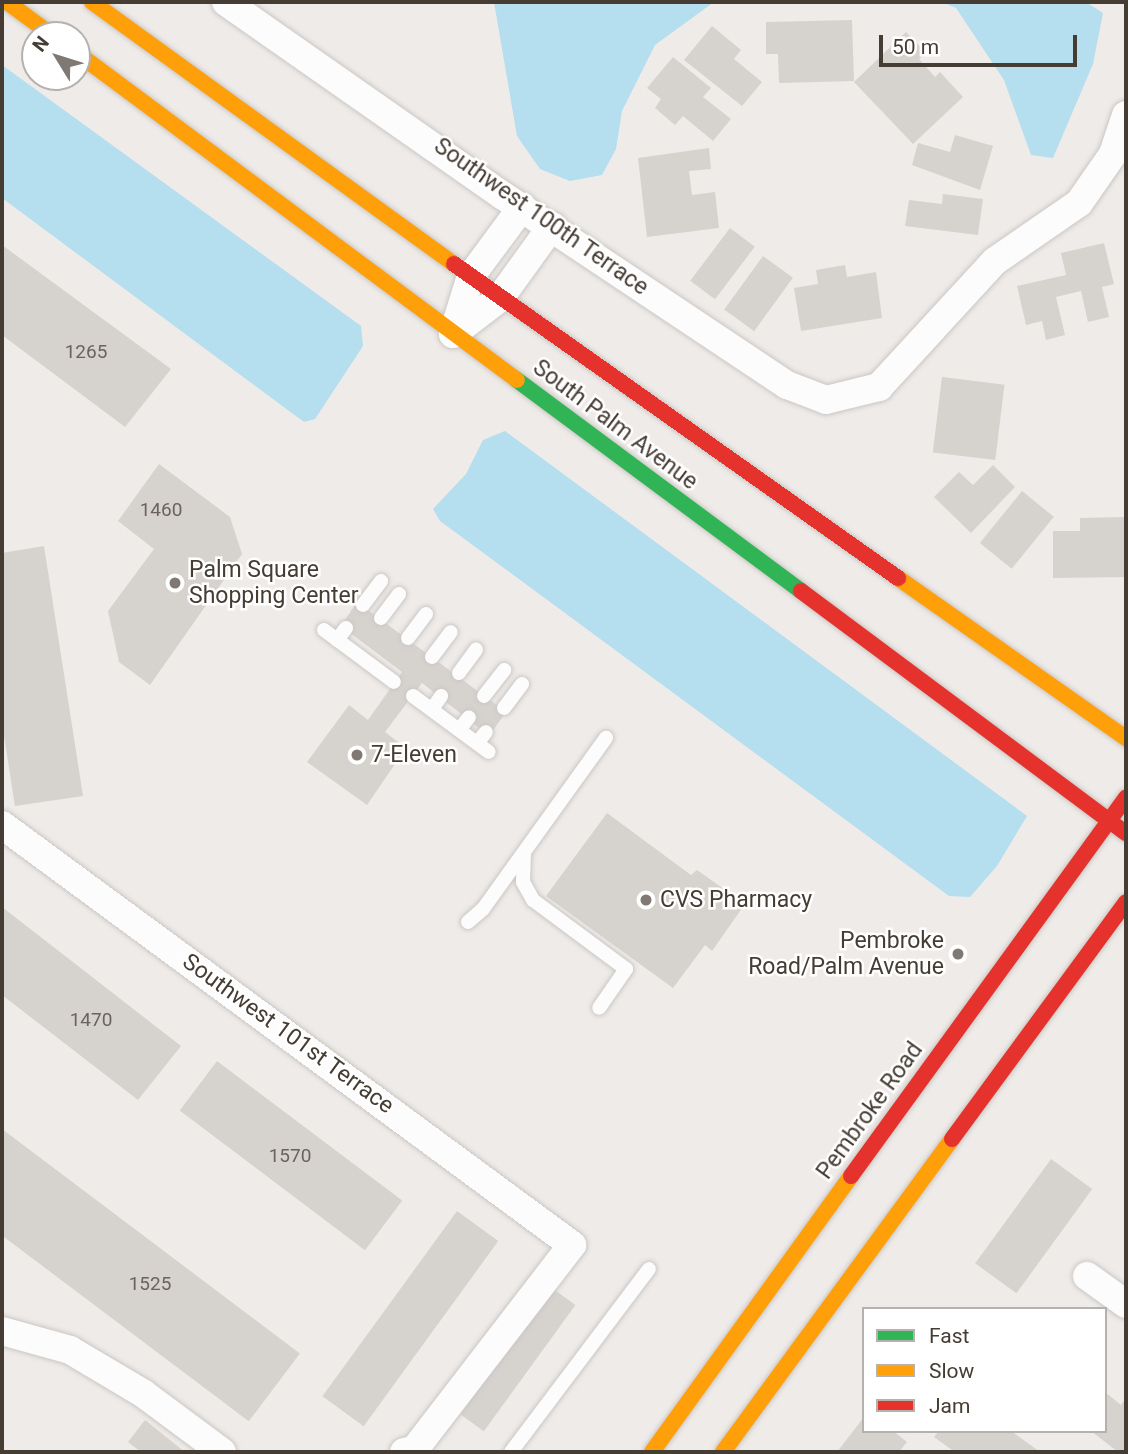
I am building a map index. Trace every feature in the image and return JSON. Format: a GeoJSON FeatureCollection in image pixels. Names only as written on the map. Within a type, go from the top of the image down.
{"type":"FeatureCollection","features":[{"type":"Feature","properties":{"kind":"main road"},"geometry":{"type":"LineString","coordinates":[[7,2],[33,21]]}},
{"type":"Feature","properties":{"kind":"main road","name":"South Palm Avenue"},"geometry":{"type":"LineString","coordinates":[[101,4],[500,298],[1126,738]]}},
{"type":"Feature","properties":{"kind":"main road","name":"South Palm Avenue"},"geometry":{"type":"LineString","coordinates":[[91,63],[1126,833]]}},
{"type":"Feature","properties":{"kind":"main road","name":"Pembroke Road"},"geometry":{"type":"LineString","coordinates":[[652,1452],[1126,796]]}},
{"type":"Feature","properties":{"kind":"main road"},"geometry":{"type":"LineString","coordinates":[[723,1452],[1126,902]]}},
{"type":"Feature","properties":{"kind":"street","name":"Southwest 100th Terrace"},"geometry":{"type":"LineString","coordinates":[[226,2],[522,207],[787,385],[826,400],[866,393],[894,374],[995,261],[1079,203],[1113,154],[1126,115]]}},
{"type":"Feature","properties":{"kind":"street"},"geometry":{"type":"LineString","coordinates":[[453,334],[471,276],[522,207]]}},
{"type":"Feature","properties":{"kind":"street"},"geometry":{"type":"LineString","coordinates":[[453,334],[500,298],[552,226]]}},
{"type":"Feature","properties":{"kind":"street","name":"Southwest 101st Terrace"},"geometry":{"type":"LineString","coordinates":[[2,825],[572,1245],[409,1451]]}},
{"type":"Feature","properties":{"kind":"street"},"geometry":{"type":"LineString","coordinates":[[1087,1276],[1126,1304]]}},
{"type":"Feature","properties":{"kind":"street"},"geometry":{"type":"LineString","coordinates":[[2,1331],[70,1350],[144,1394],[222,1452]]}},
{"type":"Feature","properties":{"kind":"lane"},"geometry":{"type":"LineString","coordinates":[[363,605],[381,581]]}},
{"type":"Feature","properties":{"kind":"lane"},"geometry":{"type":"LineString","coordinates":[[381,618],[399,594]]}},
{"type":"Feature","properties":{"kind":"lane"},"geometry":{"type":"LineString","coordinates":[[408,638],[426,614]]}},
{"type":"Feature","properties":{"kind":"lane"},"geometry":{"type":"LineString","coordinates":[[324,630],[341,634],[389,672]]}},
{"type":"Feature","properties":{"kind":"lane"},"geometry":{"type":"LineString","coordinates":[[432,657],[451,632]]}},
{"type":"Feature","properties":{"kind":"lane"},"geometry":{"type":"LineString","coordinates":[[459,673],[476,650]]}},
{"type":"Feature","properties":{"kind":"lane"},"geometry":{"type":"LineString","coordinates":[[484,696],[504,670]]}},
{"type":"Feature","properties":{"kind":"lane"},"geometry":{"type":"LineString","coordinates":[[504,708],[522,684]]}},
{"type":"Feature","properties":{"kind":"lane"},"geometry":{"type":"LineString","coordinates":[[412,696],[459,730],[484,742]]}},
{"type":"Feature","properties":{"kind":"lane"},"geometry":{"type":"LineString","coordinates":[[432,709],[441,696]]}},
{"type":"Feature","properties":{"kind":"lane"},"geometry":{"type":"LineString","coordinates":[[459,730],[469,717]]}},
{"type":"Feature","properties":{"kind":"lane"},"geometry":{"type":"LineString","coordinates":[[468,922],[483,909],[606,738]]}},
{"type":"Feature","properties":{"kind":"lane"},"geometry":{"type":"LineString","coordinates":[[526,849],[523,882],[533,900],[626,970],[599,1008]]}},
{"type":"Feature","properties":{"kind":"lane"},"geometry":{"type":"LineString","coordinates":[[511,1452],[649,1269]]}},
{"type":"Feature","properties":{"kind":"water"},"geometry":{"type":"Polygon","coordinates":[[[494,2],[714,2],[655,45],[622,111],[616,149],[602,175],[570,181],[540,169],[517,136],[494,2]]]}},
{"type":"Feature","properties":{"kind":"water"},"geometry":{"type":"Polygon","coordinates":[[[942,2],[1086,2],[1103,13],[1093,64],[1053,158],[1031,155],[1004,80],[956,8],[942,2]]]}},
{"type":"Feature","properties":{"kind":"water"},"geometry":{"type":"Polygon","coordinates":[[[2,65],[21,79],[21,91],[38,91],[361,326],[363,346],[315,419],[304,422],[2,198],[2,65]]]}},
{"type":"Feature","properties":{"kind":"water"},"geometry":{"type":"Polygon","coordinates":[[[505,431],[1027,816],[997,866],[970,897],[949,896],[440,521],[433,509],[466,474],[483,440],[505,431]]]}},
{"type":"Feature","properties":{"kind":"building"},"geometry":{"type":"Polygon","coordinates":[[[852,20],[854,81],[779,83],[778,54],[766,54],[766,22],[852,20]]]}},
{"type":"Feature","properties":{"kind":"building"},"geometry":{"type":"Polygon","coordinates":[[[712,26],[741,50],[734,59],[762,82],[742,106],[684,60],[712,26]]]}},
{"type":"Feature","properties":{"kind":"building"},"geometry":{"type":"Polygon","coordinates":[[[906,32],[926,53],[919,59],[935,77],[940,72],[963,97],[913,144],[854,82],[906,32]]]}},
{"type":"Feature","properties":{"kind":"building"},"geometry":{"type":"Polygon","coordinates":[[[673,57],[711,88],[703,97],[731,119],[713,141],[683,116],[675,125],[655,108],[661,99],[647,88],[673,57]]]}},
{"type":"Feature","properties":{"kind":"building"},"geometry":{"type":"Polygon","coordinates":[[[955,135],[993,146],[980,190],[912,165],[918,143],[950,152],[955,135]]]}},
{"type":"Feature","properties":{"kind":"building"},"geometry":{"type":"Polygon","coordinates":[[[709,148],[711,169],[689,171],[692,195],[715,192],[719,228],[647,237],[638,158],[709,148]]]}},
{"type":"Feature","properties":{"kind":"building"},"geometry":{"type":"Polygon","coordinates":[[[943,194],[983,199],[978,235],[905,226],[909,200],[942,204],[943,194]]]}},
{"type":"Feature","properties":{"kind":"building"},"geometry":{"type":"Polygon","coordinates":[[[730,228],[755,247],[715,299],[690,281],[730,228]]]}},
{"type":"Feature","properties":{"kind":"building"},"geometry":{"type":"Polygon","coordinates":[[[1104,243],[1114,284],[1102,287],[1109,317],[1088,322],[1081,291],[1056,297],[1065,335],[1046,340],[1042,321],[1026,325],[1017,286],[1066,275],[1061,253],[1104,243]]]}},
{"type":"Feature","properties":{"kind":"building"},"geometry":{"type":"Polygon","coordinates":[[[2,245],[171,369],[125,427],[2,335],[2,245]]]}},
{"type":"Feature","properties":{"kind":"building"},"geometry":{"type":"Polygon","coordinates":[[[763,256],[793,278],[754,331],[724,309],[763,256]]]}},
{"type":"Feature","properties":{"kind":"building"},"geometry":{"type":"Polygon","coordinates":[[[845,265],[847,277],[876,272],[882,318],[801,331],[794,288],[818,284],[816,270],[845,265]]]}},
{"type":"Feature","properties":{"kind":"building"},"geometry":{"type":"Polygon","coordinates":[[[942,377],[1005,385],[995,460],[933,452],[942,377]]]}},
{"type":"Feature","properties":{"kind":"building","name":"Palm Square Shopping Center"},"geometry":{"type":"Polygon","coordinates":[[[159,464],[230,517],[242,554],[150,685],[119,662],[108,611],[154,549],[118,521],[159,464]]]}},
{"type":"Feature","properties":{"kind":"building"},"geometry":{"type":"Polygon","coordinates":[[[993,465],[1015,487],[971,533],[934,497],[959,472],[973,485],[993,465]]]}},
{"type":"Feature","properties":{"kind":"building"},"geometry":{"type":"Polygon","coordinates":[[[1022,491],[1054,517],[1012,569],[980,543],[1022,491]]]}},
{"type":"Feature","properties":{"kind":"building"},"geometry":{"type":"Polygon","coordinates":[[[1126,517],[1126,577],[1053,578],[1053,531],[1080,531],[1080,518],[1126,517]]]}},
{"type":"Feature","properties":{"kind":"building"},"geometry":{"type":"Polygon","coordinates":[[[44,546],[83,796],[15,806],[2,723],[2,553],[44,546]]]}},
{"type":"Feature","properties":{"kind":"building"},"geometry":{"type":"Polygon","coordinates":[[[357,602],[506,712],[489,736],[422,683],[385,732],[406,748],[367,805],[307,762],[349,705],[368,720],[402,672],[341,626],[357,602]]]}},
{"type":"Feature","properties":{"kind":"building","name":"CVS Pharmacy"},"geometry":{"type":"Polygon","coordinates":[[[607,813],[691,875],[697,870],[745,904],[712,951],[705,945],[673,988],[546,896],[607,813]]]}},
{"type":"Feature","properties":{"kind":"building"},"geometry":{"type":"Polygon","coordinates":[[[2,907],[181,1046],[138,1100],[2,995],[2,907]]]}},
{"type":"Feature","properties":{"kind":"building"},"geometry":{"type":"Polygon","coordinates":[[[217,1061],[402,1201],[365,1250],[180,1111],[217,1061]]]}},
{"type":"Feature","properties":{"kind":"building"},"geometry":{"type":"Polygon","coordinates":[[[2,1129],[300,1353],[249,1421],[2,1235],[2,1129]]]}},
{"type":"Feature","properties":{"kind":"building"},"geometry":{"type":"Polygon","coordinates":[[[1051,1159],[1092,1189],[1016,1293],[975,1263],[1051,1159]]]}},
{"type":"Feature","properties":{"kind":"building"},"geometry":{"type":"Polygon","coordinates":[[[457,1211],[498,1241],[364,1426],[322,1396],[457,1211]]]}},
{"type":"Feature","properties":{"kind":"building"},"geometry":{"type":"Polygon","coordinates":[[[552,1288],[575,1305],[484,1431],[460,1414],[552,1288]]]}},
{"type":"Feature","properties":{"kind":"building"},"geometry":{"type":"Polygon","coordinates":[[[1107,1394],[1121,1405],[1126,1398],[1126,1452],[1118,1452],[1094,1433],[1107,1433],[1107,1394]]]}},
{"type":"Feature","properties":{"kind":"building"},"geometry":{"type":"Polygon","coordinates":[[[145,1420],[185,1452],[141,1452],[128,1442],[145,1420]]]}},
{"type":"Feature","properties":{"kind":"building"},"geometry":{"type":"Polygon","coordinates":[[[862,1420],[862,1433],[896,1433],[907,1442],[899,1452],[837,1452],[862,1420]]]}},
{"type":"Feature","properties":{"kind":"building"},"geometry":{"type":"Polygon","coordinates":[[[937,1433],[1014,1433],[1040,1452],[955,1452],[934,1437],[937,1433]]]}},
{"type":"Feature","properties":{"kind":"traffic: fast"},"geometry":{"type":"LineString","coordinates":[[517,380],[801,591]]}},
{"type":"Feature","properties":{"kind":"traffic: slow"},"geometry":{"type":"LineString","coordinates":[[7,2],[33,21]]}},
{"type":"Feature","properties":{"kind":"traffic: slow"},"geometry":{"type":"LineString","coordinates":[[92,2],[454,264]]}},
{"type":"Feature","properties":{"kind":"traffic: slow"},"geometry":{"type":"LineString","coordinates":[[91,63],[517,380]]}},
{"type":"Feature","properties":{"kind":"traffic: slow"},"geometry":{"type":"LineString","coordinates":[[898,578],[1126,738]]}},
{"type":"Feature","properties":{"kind":"traffic: slow"},"geometry":{"type":"LineString","coordinates":[[723,1452],[952,1139]]}},
{"type":"Feature","properties":{"kind":"traffic: slow"},"geometry":{"type":"LineString","coordinates":[[652,1452],[851,1176]]}},
{"type":"Feature","properties":{"kind":"traffic: jam"},"geometry":{"type":"LineString","coordinates":[[454,264],[898,578]]}},
{"type":"Feature","properties":{"kind":"traffic: jam"},"geometry":{"type":"LineString","coordinates":[[801,591],[1126,833]]}},
{"type":"Feature","properties":{"kind":"traffic: jam"},"geometry":{"type":"LineString","coordinates":[[851,1176],[1126,797]]}},
{"type":"Feature","properties":{"kind":"traffic: jam"},"geometry":{"type":"LineString","coordinates":[[952,1139],[1126,902]]}},
{"type":"Feature","properties":{"kind":"place","name":"Palm Square Shopping Center"},"geometry":{"type":"Point","coordinates":[175,583]}},
{"type":"Feature","properties":{"kind":"place","name":"7-Eleven"},"geometry":{"type":"Point","coordinates":[357,755]}},
{"type":"Feature","properties":{"kind":"place","name":"CVS Pharmacy"},"geometry":{"type":"Point","coordinates":[646,900]}},
{"type":"Feature","properties":{"kind":"place","name":"Pembroke Road/Palm Avenue"},"geometry":{"type":"Point","coordinates":[958,954]}}]}
